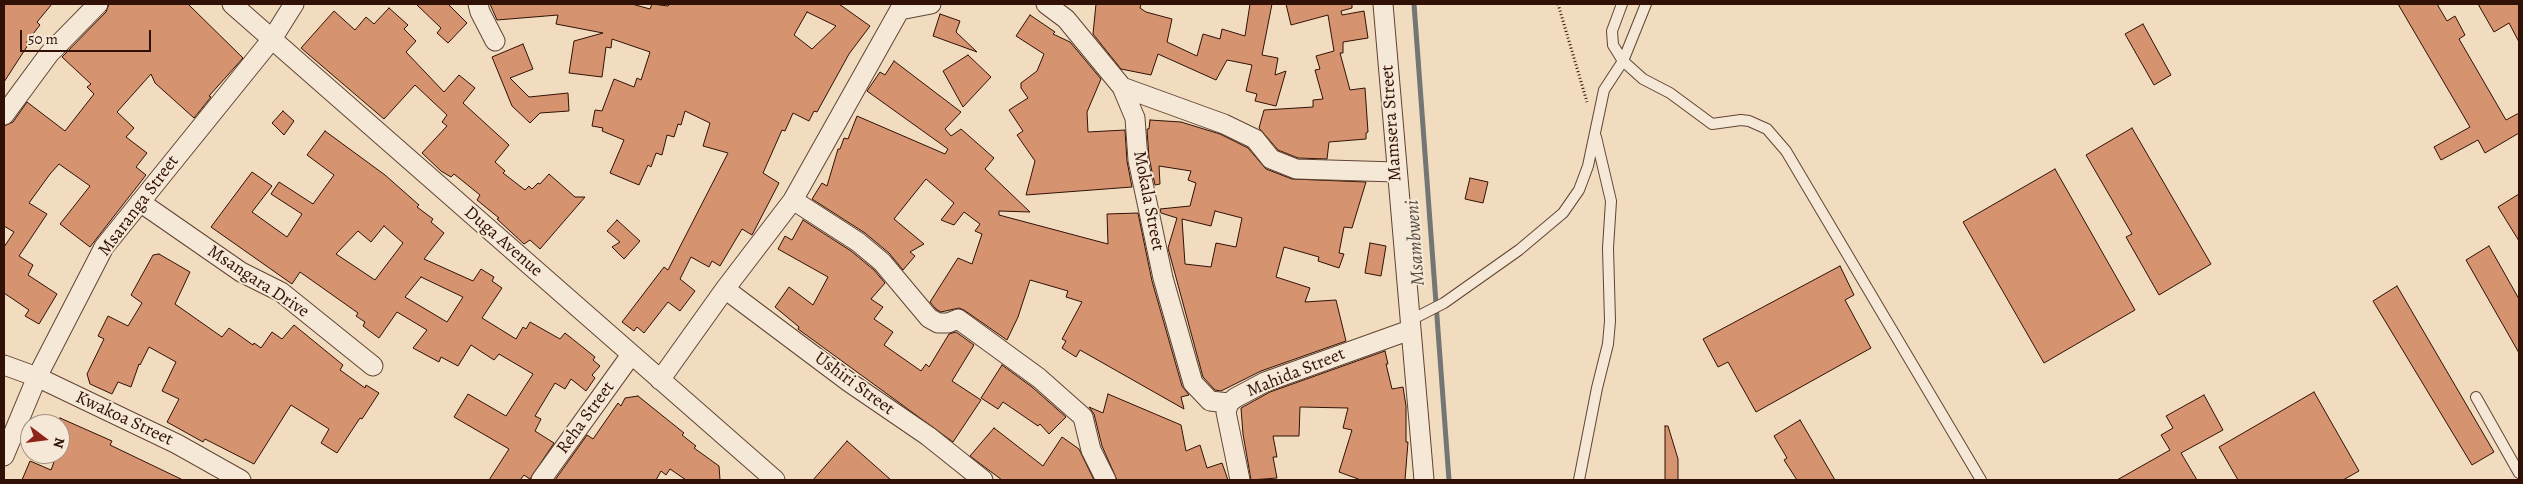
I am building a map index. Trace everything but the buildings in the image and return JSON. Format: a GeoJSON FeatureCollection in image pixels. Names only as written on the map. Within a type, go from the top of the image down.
{"type":"FeatureCollection","features":[{"type":"Feature","properties":{"kind":"street"},"geometry":{"type":"LineString","coordinates":[[4,115],[49,54],[98,4]]}},
{"type":"Feature","properties":{"kind":"street","name":"Duga Avenue"},"geometry":{"type":"LineString","coordinates":[[232,4],[660,380],[755,474],[774,480]]}},
{"type":"Feature","properties":{"kind":"street","name":"Msaranga Street"},"geometry":{"type":"LineString","coordinates":[[4,456],[37,377],[104,247],[272,39],[294,4]]}},
{"type":"Feature","properties":{"kind":"street"},"geometry":{"type":"LineString","coordinates":[[478,4],[480,12],[495,40]]}},
{"type":"Feature","properties":{"kind":"street"},"geometry":{"type":"LineString","coordinates":[[660,380],[724,289],[793,200],[901,7],[931,4]]}},
{"type":"Feature","properties":{"kind":"street","name":"Mokala Street"},"geometry":{"type":"LineString","coordinates":[[1046,4],[1066,19],[1122,87],[1135,118],[1138,160],[1163,278],[1194,383],[1210,401],[1229,403]]}},
{"type":"Feature","properties":{"kind":"street","name":"Mamsera Street"},"geometry":{"type":"LineString","coordinates":[[1383,4],[1409,325],[1424,480]]}},
{"type":"Feature","properties":{"kind":"street"},"geometry":{"type":"LineString","coordinates":[[1122,87],[1224,124],[1255,140],[1271,159],[1296,169],[1396,172]]}},
{"type":"Feature","properties":{"kind":"street"},"geometry":{"type":"LineString","coordinates":[[793,200],[858,242],[882,262],[929,318],[938,323],[948,323],[958,319],[1039,378],[1083,417],[1091,450],[1106,480]]}},
{"type":"Feature","properties":{"kind":"street","name":"Msangara Drive"},"geometry":{"type":"LineString","coordinates":[[140,202],[241,272],[281,292],[373,366]]}},
{"type":"Feature","properties":{"kind":"street","name":"Ushiri Street"},"geometry":{"type":"LineString","coordinates":[[724,289],[849,382],[928,436],[982,480]]}},
{"type":"Feature","properties":{"kind":"street","name":"Mahida Street"},"geometry":{"type":"LineString","coordinates":[[1240,480],[1226,412],[1229,403],[1265,382],[1409,325]]}},
{"type":"Feature","properties":{"kind":"street","name":"Reha Street"},"geometry":{"type":"LineString","coordinates":[[541,480],[631,355]]}},
{"type":"Feature","properties":{"kind":"street","name":"Kwakoa Street"},"geometry":{"type":"LineString","coordinates":[[4,365],[37,377],[177,444],[241,480]]}},
{"type":"Feature","properties":{"kind":"lane"},"geometry":{"type":"LineString","coordinates":[[1622,4],[1612,31],[1613,46],[1623,62],[1643,79],[1670,93],[1712,124],[1741,120],[1767,129],[1786,152],[1981,480]]}},
{"type":"Feature","properties":{"kind":"lane"},"geometry":{"type":"LineString","coordinates":[[1409,325],[1444,304],[1519,250],[1563,213],[1580,190],[1588,166],[1604,90],[1623,62],[1646,4]]}},
{"type":"Feature","properties":{"kind":"lane"},"geometry":{"type":"LineString","coordinates":[[1579,480],[1597,388],[1608,344],[1610,321],[1608,248],[1611,200],[1596,129]]}},
{"type":"Feature","properties":{"kind":"lane"},"geometry":{"type":"LineString","coordinates":[[2476,397],[2519,472]]}},
{"type":"Feature","properties":{"kind":"path"},"geometry":{"type":"LineString","coordinates":[[1558,4],[1596,129]]}},
{"type":"Feature","properties":{"kind":"waterway","name":"Msambweni"},"geometry":{"type":"LineString","coordinates":[[1414,4],[1449,480]]}}]}
